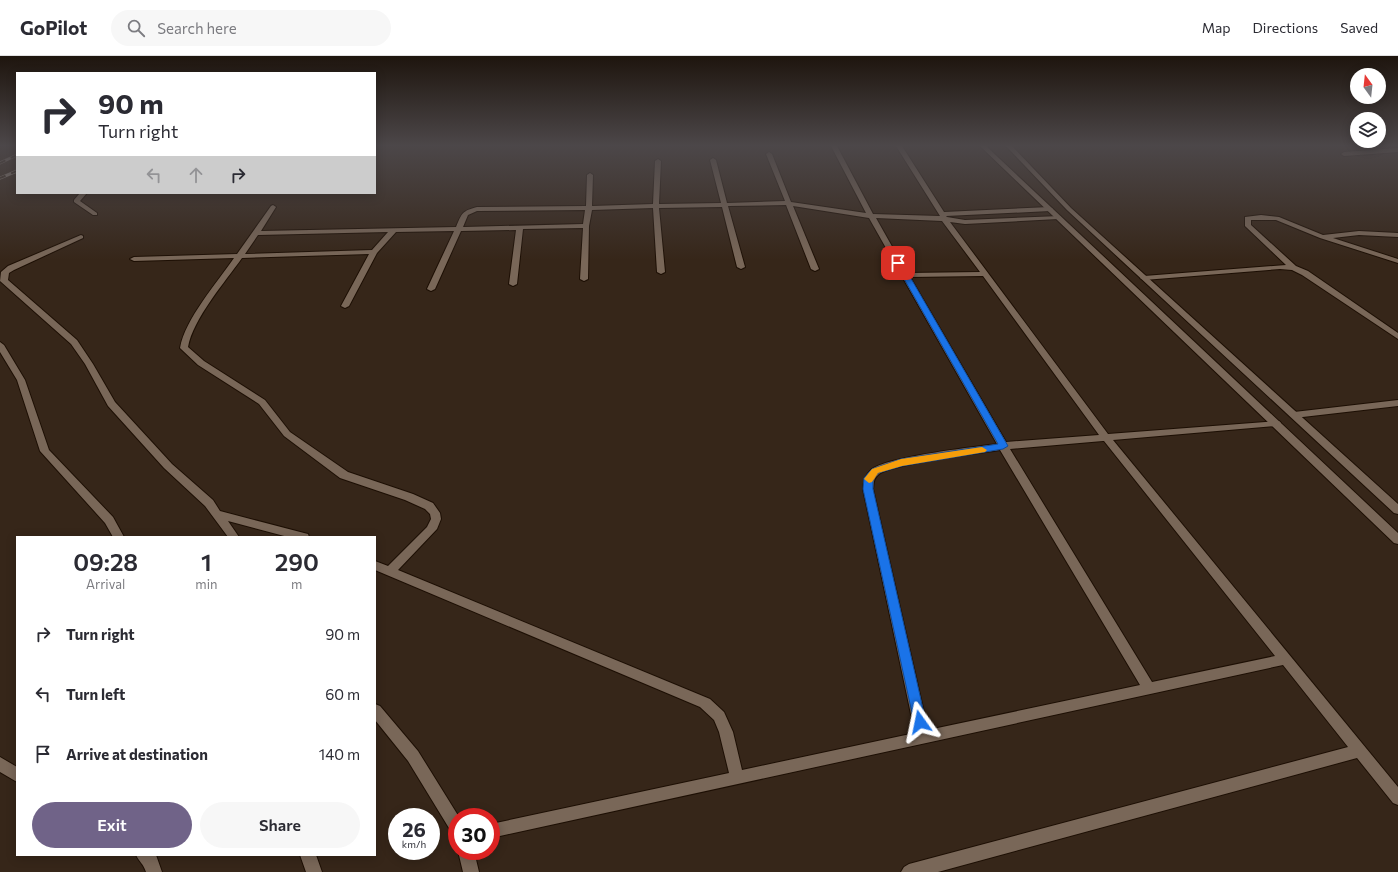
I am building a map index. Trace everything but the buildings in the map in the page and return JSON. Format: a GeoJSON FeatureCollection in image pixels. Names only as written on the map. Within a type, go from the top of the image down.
{"type":"FeatureCollection","features":[{"type":"Feature","properties":{"kind":"street"},"geometry":{"type":"LineString","coordinates":[[584,279],[590,184]]}},
{"type":"Feature","properties":{"kind":"street"},"geometry":{"type":"LineString","coordinates":[[657,184],[656,206],[661,272]]}},
{"type":"Feature","properties":{"kind":"street"},"geometry":{"type":"LineString","coordinates":[[720,184],[741,267]]}},
{"type":"Feature","properties":{"kind":"street"},"geometry":{"type":"LineString","coordinates":[[781,184],[815,269]]}},
{"type":"Feature","properties":{"kind":"street"},"geometry":{"type":"LineString","coordinates":[[854,184],[1003,446],[1149,688]]}},
{"type":"Feature","properties":{"kind":"street"},"geometry":{"type":"LineString","coordinates":[[923,184],[943,217],[1107,439],[1398,798]]}},
{"type":"Feature","properties":{"kind":"street"},"geometry":{"type":"LineString","coordinates":[[1023,184],[1398,540]]}},
{"type":"Feature","properties":{"kind":"street"},"geometry":{"type":"LineString","coordinates":[[1045,184],[1069,209],[1398,510]]}},
{"type":"Feature","properties":{"kind":"street"},"geometry":{"type":"LineString","coordinates":[[83,194],[76,201],[95,214]]}},
{"type":"Feature","properties":{"kind":"street"},"geometry":{"type":"LineString","coordinates":[[432,289],[460,229],[465,214],[469,211],[477,209],[788,203],[871,216],[943,217],[1050,209]]}},
{"type":"Feature","properties":{"kind":"street"},"geometry":{"type":"LineString","coordinates":[[273,207],[256,233],[238,256],[188,332],[185,338],[184,348],[201,363],[262,402],[288,434],[344,475],[409,496],[429,506],[435,513],[436,519],[432,529],[390,571]]}},
{"type":"Feature","properties":{"kind":"street"},"geometry":{"type":"LineString","coordinates":[[1293,268],[1248,226],[1247,218],[1262,216],[1277,218],[1322,237],[1398,261]]}},
{"type":"Feature","properties":{"kind":"street"},"geometry":{"type":"LineString","coordinates":[[943,217],[965,222],[1058,217]]}},
{"type":"Feature","properties":{"kind":"street"},"geometry":{"type":"LineString","coordinates":[[256,233],[586,226]]}},
{"type":"Feature","properties":{"kind":"street"},"geometry":{"type":"LineString","coordinates":[[513,284],[520,228]]}},
{"type":"Feature","properties":{"kind":"street"},"geometry":{"type":"LineString","coordinates":[[345,306],[374,252],[394,230]]}},
{"type":"Feature","properties":{"kind":"street"},"geometry":{"type":"LineString","coordinates":[[1322,237],[1359,233],[1398,235]]}},
{"type":"Feature","properties":{"kind":"street"},"geometry":{"type":"LineString","coordinates":[[81,237],[11,268],[5,272],[2,282],[74,342],[89,364],[111,404],[168,466],[209,503],[233,536]]}},
{"type":"Feature","properties":{"kind":"street"},"geometry":{"type":"LineString","coordinates":[[134,259],[374,252]]}},
{"type":"Feature","properties":{"kind":"street"},"geometry":{"type":"LineString","coordinates":[[1144,278],[1280,267],[1293,268],[1305,273],[1394,332],[1398,337]]}},
{"type":"Feature","properties":{"kind":"street"},"geometry":{"type":"LineString","coordinates":[[905,275],[985,274]]}},
{"type":"Feature","properties":{"kind":"street"},"geometry":{"type":"LineString","coordinates":[[0,345],[21,380],[45,451],[109,520],[118,536]]}},
{"type":"Feature","properties":{"kind":"street"},"geometry":{"type":"LineString","coordinates":[[1294,415],[1398,403]]}},
{"type":"Feature","properties":{"kind":"street"},"geometry":{"type":"LineString","coordinates":[[923,738],[868,489],[869,478],[875,471],[901,462],[1003,446],[1107,439],[1276,423]]}},
{"type":"Feature","properties":{"kind":"street"},"geometry":{"type":"LineString","coordinates":[[218,514],[300,536]]}},
{"type":"Feature","properties":{"kind":"street"},"geometry":{"type":"LineString","coordinates":[[376,565],[705,702],[718,716],[726,732],[737,778]]}},
{"type":"Feature","properties":{"kind":"street"},"geometry":{"type":"LineString","coordinates":[[500,828],[1285,659]]}},
{"type":"Feature","properties":{"kind":"street"},"geometry":{"type":"LineString","coordinates":[[376,711],[413,756],[448,813]]}},
{"type":"Feature","properties":{"kind":"street"},"geometry":{"type":"LineString","coordinates":[[909,872],[1360,751]]}},
{"type":"Feature","properties":{"kind":"street"},"geometry":{"type":"LineString","coordinates":[[0,764],[16,774]]}},
{"type":"Feature","properties":{"kind":"street"},"geometry":{"type":"LineString","coordinates":[[146,856],[150,859],[154,872]]}},
{"type":"Feature","properties":{"kind":"street"},"geometry":{"type":"LineString","coordinates":[[308,856],[314,872]]}},
{"type":"Feature","properties":{"kind":"street"},"geometry":{"type":"LineString","coordinates":[[468,860],[471,872]]}},
{"type":"Feature","properties":{"kind":"slow traffic"},"geometry":{"type":"LineString","coordinates":[[869,479],[875,471],[901,462],[982,450]]}},
{"type":"Feature","properties":{"kind":"route"},"geometry":{"type":"LineString","coordinates":[[898,263],[1003,446],[901,462],[875,471],[869,478],[868,489],[920,722]]}}]}
